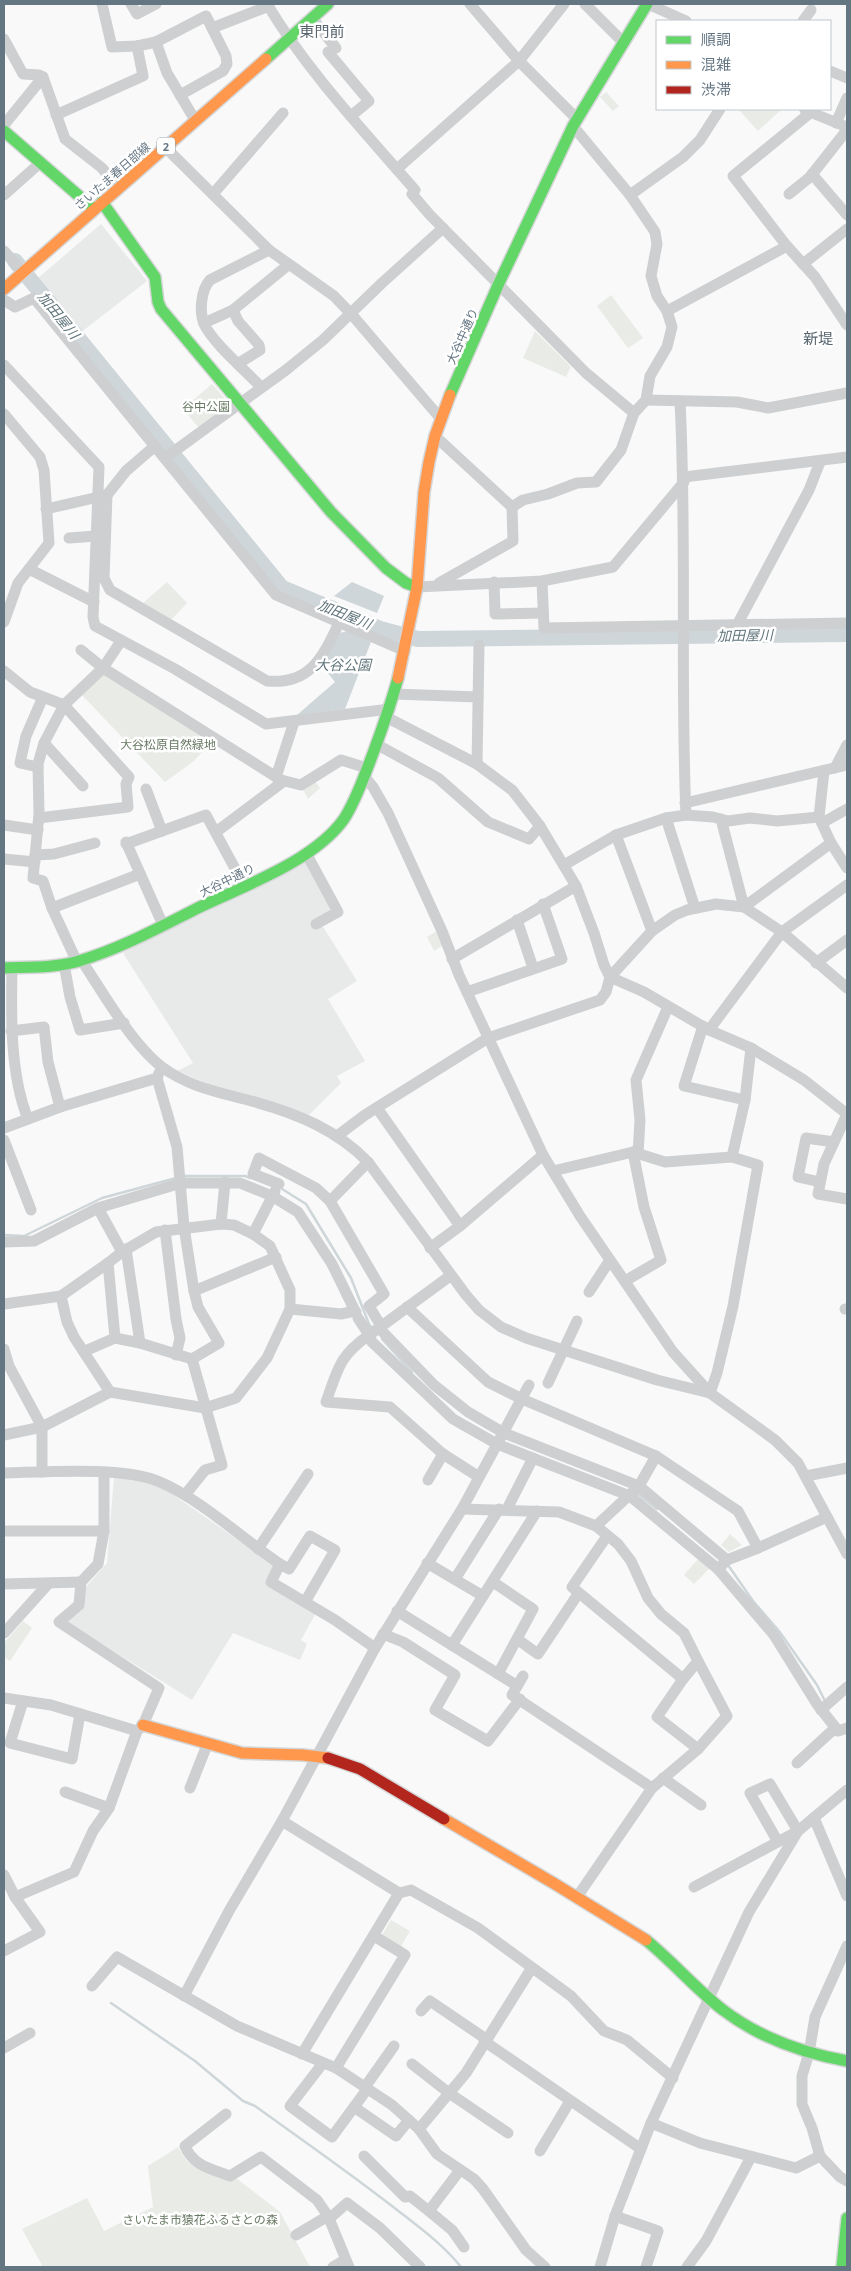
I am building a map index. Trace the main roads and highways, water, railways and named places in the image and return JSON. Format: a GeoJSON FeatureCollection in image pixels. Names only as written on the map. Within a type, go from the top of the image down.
{"type":"FeatureCollection","features":[{"type":"Feature","properties":{"kind":"water"},"geometry":{"type":"Polygon","coordinates":[[[352,582],[384,596],[377,613],[334,596],[352,582]]]}},
{"type":"Feature","properties":{"kind":"water","name":"大谷公園"},"geometry":{"type":"Polygon","coordinates":[[[347,631],[371,642],[345,709],[297,715],[335,682],[322,666],[340,633],[347,631]]]}},
{"type":"Feature","properties":{"kind":"waterway","name":"加田屋川"},"geometry":{"type":"LineString","coordinates":[[15,261],[282,588],[380,629],[418,639],[847,634]]}},
{"type":"Feature","properties":{"kind":"waterway"},"geometry":{"type":"LineString","coordinates":[[184,1176],[245,1176],[250,1178]]}},
{"type":"Feature","properties":{"kind":"waterway"},"geometry":{"type":"LineString","coordinates":[[4,1235],[24,1236],[102,1198],[176,1178]]}},
{"type":"Feature","properties":{"kind":"waterway"},"geometry":{"type":"LineString","coordinates":[[279,1187],[306,1204],[351,1278],[369,1324],[373,1329]]}},
{"type":"Feature","properties":{"kind":"waterway"},"geometry":{"type":"LineString","coordinates":[[382,1339],[412,1372]]}},
{"type":"Feature","properties":{"kind":"waterway"},"geometry":{"type":"LineString","coordinates":[[636,1492],[657,1509]]}},
{"type":"Feature","properties":{"kind":"waterway"},"geometry":{"type":"LineString","coordinates":[[728,1565],[753,1601],[779,1631],[817,1685],[825,1701]]}},
{"type":"Feature","properties":{"kind":"waterway"},"geometry":{"type":"LineString","coordinates":[[111,2003],[195,2061],[243,2101],[255,2106],[375,2193],[437,2242],[461,2267]]}},
{"type":"Feature","properties":{"kind":"district","name":"東門前"},"geometry":{"type":"Point","coordinates":[322,31]}},
{"type":"Feature","properties":{"kind":"district","name":"新堤"},"geometry":{"type":"Point","coordinates":[818,338]}},
{"type":"Feature","properties":{"kind":"park label","name":"谷中公園"},"geometry":{"type":"Point","coordinates":[206,406]}},
{"type":"Feature","properties":{"kind":"park label","name":"大谷松原自然緑地"},"geometry":{"type":"Point","coordinates":[168,744]}},
{"type":"Feature","properties":{"kind":"park label","name":"さいたま市猿花ふるさとの森"},"geometry":{"type":"Point","coordinates":[200,2219]}}]}
